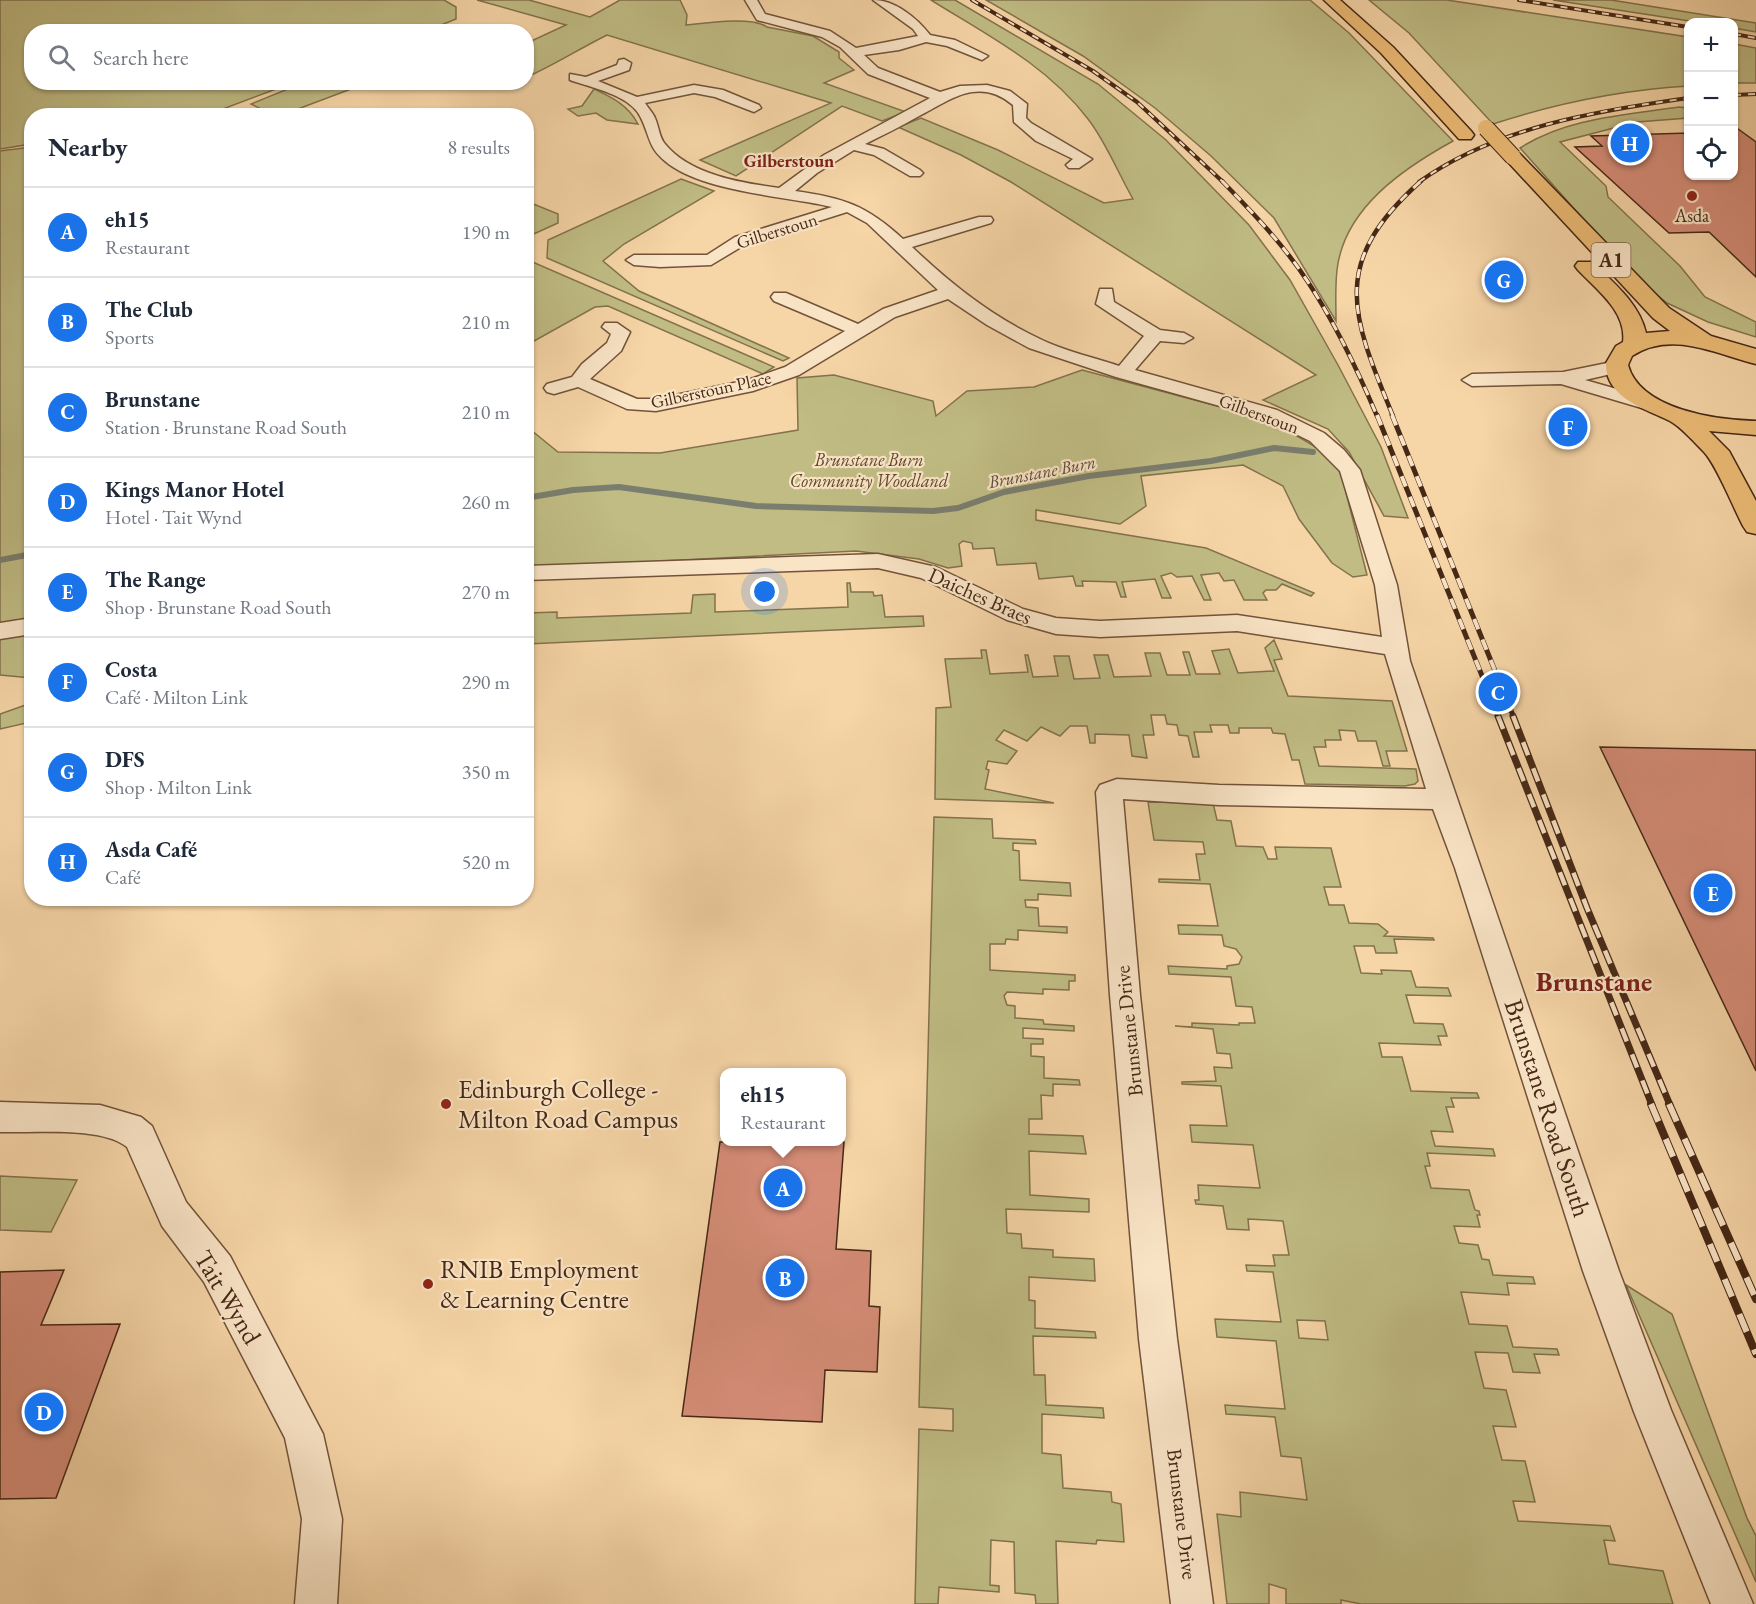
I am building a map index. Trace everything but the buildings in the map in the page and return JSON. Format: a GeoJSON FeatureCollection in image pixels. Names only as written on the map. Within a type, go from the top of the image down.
{"type":"FeatureCollection","features":[{"type":"Feature","properties":{"kind":"main road"},"geometry":{"type":"LineString","coordinates":[[1331,0],[1387,50],[1478,149]]}},
{"type":"Feature","properties":{"kind":"main road"},"geometry":{"type":"LineString","coordinates":[[1353,0],[1408,48]]}},
{"type":"Feature","properties":{"kind":"main road","name":"A1"},"geometry":{"type":"LineString","coordinates":[[1473,114],[1660,313],[1693,334],[1756,356]]}},
{"type":"Feature","properties":{"kind":"main road","name":"A1"},"geometry":{"type":"LineString","coordinates":[[1571,250],[1630,317],[1636,332],[1634,345],[1665,338],[1722,345]]}},
{"type":"Feature","properties":{"kind":"main road"},"geometry":{"type":"LineString","coordinates":[[1634,345],[1619,356],[1617,367],[1628,387],[1652,405],[1677,416],[1711,425],[1756,428]]}},
{"type":"Feature","properties":{"kind":"main road"},"geometry":{"type":"LineString","coordinates":[[1677,416],[1717,451],[1756,526]]}},
{"type":"Feature","properties":{"kind":"street"},"geometry":{"type":"LineString","coordinates":[[751,0],[761,17],[826,34],[873,71],[941,97]]}},
{"type":"Feature","properties":{"kind":"street"},"geometry":{"type":"LineString","coordinates":[[879,0],[917,26],[926,38]]}},
{"type":"Feature","properties":{"kind":"street"},"geometry":{"type":"LineString","coordinates":[[852,53],[899,46],[926,38],[951,43],[982,63],[982,87],[1015,99],[1020,104],[1019,119],[1024,126],[1056,147],[1085,159],[1074,165]]}},
{"type":"Feature","properties":{"kind":"street"},"geometry":{"type":"LineString","coordinates":[[628,66],[581,79],[636,101],[692,86],[718,93],[754,108]]}},
{"type":"Feature","properties":{"kind":"street","name":"Gilberstoun"},"geometry":{"type":"LineString","coordinates":[[782,194],[808,170],[950,92],[982,87]]}},
{"type":"Feature","properties":{"kind":"street","name":"Gilberstoun"},"geometry":{"type":"LineString","coordinates":[[636,101],[648,117],[656,143],[671,159],[692,171],[729,183],[847,206],[873,220],[950,291],[993,321],[1035,344],[1123,373],[1270,414],[1317,437],[1337,454],[1350,470],[1386,585],[1389,604]]}},
{"type":"Feature","properties":{"kind":"street"},"geometry":{"type":"LineString","coordinates":[[723,106],[738,102]]}},
{"type":"Feature","properties":{"kind":"street"},"geometry":{"type":"LineString","coordinates":[[855,146],[879,152],[915,173]]}},
{"type":"Feature","properties":{"kind":"street","name":"Gilberstoun"},"geometry":{"type":"LineString","coordinates":[[711,260],[723,248],[742,240],[825,217],[847,206]]}},
{"type":"Feature","properties":{"kind":"street"},"geometry":{"type":"LineString","coordinates":[[901,245],[985,220]]}},
{"type":"Feature","properties":{"kind":"street","name":"Gilberstoun"},"geometry":{"type":"LineString","coordinates":[[634,260],[711,260],[727,275]]}},
{"type":"Feature","properties":{"kind":"street","name":"Gilberstoun Place"},"geometry":{"type":"LineString","coordinates":[[579,381],[634,405],[656,405],[753,385],[792,371],[889,313],[950,291]]}},
{"type":"Feature","properties":{"kind":"street"},"geometry":{"type":"LineString","coordinates":[[1106,293],[1105,304],[1155,335],[1184,338]]}},
{"type":"Feature","properties":{"kind":"street"},"geometry":{"type":"LineString","coordinates":[[780,297],[860,331]]}},
{"type":"Feature","properties":{"kind":"street"},"geometry":{"type":"LineString","coordinates":[[554,388],[579,381],[583,373],[604,357],[620,340],[621,332],[611,327]]}},
{"type":"Feature","properties":{"kind":"street"},"geometry":{"type":"LineString","coordinates":[[1123,373],[1155,335]]}},
{"type":"Feature","properties":{"kind":"street"},"geometry":{"type":"LineString","coordinates":[[839,343],[857,351]]}},
{"type":"Feature","properties":{"kind":"street"},"geometry":{"type":"LineString","coordinates":[[1472,380],[1556,380],[1584,376],[1617,367]]}},
{"type":"Feature","properties":{"kind":"street"},"geometry":{"type":"LineString","coordinates":[[1556,380],[1652,405]]}},
{"type":"Feature","properties":{"kind":"street","name":"Daiches Braes"},"geometry":{"type":"LineString","coordinates":[[534,573],[789,562],[878,561],[928,572],[1015,615],[1056,626],[1100,629],[1237,623],[1395,647]]}},
{"type":"Feature","properties":{"kind":"street","name":"Brunstane Road South"},"geometry":{"type":"LineString","coordinates":[[1389,604],[1395,647],[1443,799],[1470,868],[1601,1271],[1653,1412],[1732,1604]]}},
{"type":"Feature","properties":{"kind":"street"},"geometry":{"type":"LineString","coordinates":[[0,631],[24,627]]}},
{"type":"Feature","properties":{"kind":"street","name":"Brunstane Drive"},"geometry":{"type":"LineString","coordinates":[[1192,1604],[1158,1339],[1124,984],[1109,792],[1117,789],[1219,795],[1443,799]]}},
{"type":"Feature","properties":{"kind":"street","name":"Tait Wynd"},"geometry":{"type":"LineString","coordinates":[[0,1117],[108,1121],[129,1128],[140,1137],[169,1204],[217,1269],[304,1434],[322,1519],[320,1577],[316,1604]]}},
{"type":"Feature","properties":{"kind":"green space"},"geometry":{"type":"Polygon","coordinates":[[[0,0],[444,0],[456,7],[456,19],[444,24],[24,24],[24,90],[273,90],[226,108],[24,108],[24,145],[0,149],[0,0]]]}},
{"type":"Feature","properties":{"kind":"green space"},"geometry":{"type":"Polygon","coordinates":[[[477,0],[529,0],[590,17],[620,0],[680,0],[687,15],[686,25],[740,21],[813,36],[839,52],[839,58],[854,70],[824,83],[906,112],[882,121],[842,106],[736,176],[700,160],[831,103],[607,35],[534,74],[534,40],[566,25],[477,0]]]}},
{"type":"Feature","properties":{"kind":"green space"},"geometry":{"type":"Polygon","coordinates":[[[931,0],[955,0],[1098,84],[1166,140],[1249,225],[1290,280],[1338,365],[1381,447],[1408,518],[1384,516],[1349,452],[1328,429],[1263,400],[1316,375],[1011,182],[961,155],[898,127],[921,118],[998,150],[1104,203],[1133,199],[1101,138],[1072,100],[1015,52],[931,0]]]}},
{"type":"Feature","properties":{"kind":"green space"},"geometry":{"type":"Polygon","coordinates":[[[986,0],[1310,0],[1349,33],[1453,141],[1415,164],[1379,192],[1351,227],[1342,248],[1337,270],[1336,321],[1274,218],[1211,156],[1155,108],[1083,56],[986,0]]]}},
{"type":"Feature","properties":{"kind":"green space"},"geometry":{"type":"Polygon","coordinates":[[[1369,0],[1447,0],[1684,36],[1684,86],[1590,99],[1493,124],[1409,33],[1369,0]]]}},
{"type":"Feature","properties":{"kind":"green space"},"geometry":{"type":"Polygon","coordinates":[[[1553,0],[1611,0],[1724,18],[1684,18],[1684,20],[1553,0]]]}},
{"type":"Feature","properties":{"kind":"green space"},"geometry":{"type":"Polygon","coordinates":[[[1738,20],[1756,23],[1756,32],[1738,29],[1738,20]]]}},
{"type":"Feature","properties":{"kind":"green space"},"geometry":{"type":"Polygon","coordinates":[[[1738,45],[1756,48],[1756,83],[1738,83],[1738,45]]]}},
{"type":"Feature","properties":{"kind":"green space"},"geometry":{"type":"Polygon","coordinates":[[[594,89],[625,107],[638,124],[607,120],[596,113],[578,116],[568,109],[582,106],[594,89]]]}},
{"type":"Feature","properties":{"kind":"green space"},"geometry":{"type":"Polygon","coordinates":[[[285,90],[348,90],[301,108],[259,108],[251,104],[285,90]]]}},
{"type":"Feature","properties":{"kind":"green space"},"geometry":{"type":"Polygon","coordinates":[[[1684,108],[1684,118],[1637,122],[1560,142],[1606,186],[1608,197],[1680,266],[1705,297],[1756,322],[1756,337],[1708,322],[1667,303],[1635,277],[1520,148],[1557,130],[1596,119],[1684,108]]]}},
{"type":"Feature","properties":{"kind":"green space"},"geometry":{"type":"Polygon","coordinates":[[[24,148],[24,619],[0,623],[0,151],[24,148]]]}},
{"type":"Feature","properties":{"kind":"green space"},"geometry":{"type":"Polygon","coordinates":[[[681,179],[714,191],[624,244],[603,261],[639,291],[789,358],[783,361],[547,258],[548,240],[681,179]]]}},
{"type":"Feature","properties":{"kind":"green space"},"geometry":{"type":"Polygon","coordinates":[[[534,204],[558,214],[558,223],[534,234],[534,204]]]}},
{"type":"Feature","properties":{"kind":"green space"},"geometry":{"type":"Polygon","coordinates":[[[534,263],[774,367],[763,374],[608,306],[595,307],[534,341],[534,263]]]}},
{"type":"Feature","properties":{"kind":"green space","name":"Brunstane Burn Community Woodland"},"geometry":{"type":"Polygon","coordinates":[[[1082,370],[1270,420],[1324,452],[1341,473],[1367,575],[1353,577],[1332,563],[1299,519],[1283,486],[1243,465],[1141,476],[1146,506],[1120,524],[1036,510],[1036,520],[1206,548],[1314,593],[1311,596],[1282,584],[1276,590],[1266,590],[1263,593],[1267,600],[1244,600],[1234,580],[1224,581],[1219,573],[1201,575],[1211,600],[1204,600],[1192,576],[1177,577],[1171,573],[1161,576],[1171,598],[1162,598],[1155,579],[1122,582],[1126,597],[1121,597],[1116,582],[1082,581],[1083,586],[1076,586],[1073,576],[1039,579],[1036,563],[997,565],[994,548],[973,549],[972,543],[963,541],[959,544],[962,566],[948,568],[919,559],[856,551],[534,568],[534,432],[558,452],[660,453],[798,430],[797,378],[834,375],[933,401],[936,416],[967,391],[1034,387],[1082,370]]]}},
{"type":"Feature","properties":{"kind":"green space"},"geometry":{"type":"Polygon","coordinates":[[[847,583],[850,583],[851,592],[873,592],[874,596],[882,595],[885,617],[923,616],[924,626],[534,644],[534,613],[557,612],[557,618],[691,613],[693,595],[715,594],[715,612],[848,607],[847,583]]]}},
{"type":"Feature","properties":{"kind":"green space"},"geometry":{"type":"Polygon","coordinates":[[[24,634],[24,677],[0,675],[0,639],[24,634]]]}},
{"type":"Feature","properties":{"kind":"green space"},"geometry":{"type":"Polygon","coordinates":[[[1274,640],[1282,659],[1274,660],[1288,696],[1392,701],[1407,751],[1386,751],[1390,766],[1383,766],[1376,741],[1358,741],[1355,731],[1339,730],[1341,740],[1325,740],[1326,747],[1314,747],[1319,766],[1416,769],[1418,781],[1415,784],[1405,786],[1305,784],[1299,760],[1292,760],[1285,734],[1273,733],[1271,728],[1239,728],[1239,733],[1230,733],[1228,725],[1210,725],[1212,732],[1194,732],[1199,757],[1193,757],[1188,736],[1179,735],[1177,725],[1167,724],[1165,715],[1151,715],[1154,735],[1143,735],[1147,758],[1132,756],[1129,735],[1095,734],[1095,743],[1090,743],[1087,726],[1070,726],[1060,736],[1041,727],[1027,741],[1004,730],[996,740],[1017,751],[1007,764],[988,761],[986,769],[989,770],[985,789],[1054,803],[935,799],[936,708],[951,707],[945,659],[982,658],[981,650],[986,650],[990,674],[1028,672],[1025,655],[1028,655],[1033,677],[1058,676],[1054,656],[1069,656],[1074,679],[1100,678],[1094,655],[1108,655],[1114,677],[1151,676],[1145,653],[1160,653],[1167,675],[1190,675],[1183,652],[1189,652],[1196,674],[1220,674],[1212,651],[1229,649],[1238,673],[1274,671],[1265,648],[1274,640]]]}},
{"type":"Feature","properties":{"kind":"green space"},"geometry":{"type":"Polygon","coordinates":[[[24,705],[24,724],[0,729],[0,714],[24,705]]]}},
{"type":"Feature","properties":{"kind":"green space"},"geometry":{"type":"Polygon","coordinates":[[[1148,802],[1213,803],[1217,820],[1231,821],[1236,846],[1263,847],[1268,859],[1277,859],[1275,847],[1331,848],[1341,887],[1324,887],[1329,905],[1344,905],[1349,923],[1378,924],[1388,932],[1384,936],[1433,938],[1434,940],[1394,939],[1397,953],[1376,953],[1374,946],[1354,946],[1361,973],[1382,974],[1381,970],[1411,971],[1416,987],[1448,988],[1451,996],[1406,995],[1414,1023],[1443,1024],[1447,1036],[1438,1036],[1441,1045],[1379,1043],[1382,1057],[1402,1057],[1411,1091],[1477,1093],[1479,1098],[1451,1098],[1454,1107],[1446,1107],[1453,1132],[1431,1131],[1435,1146],[1493,1149],[1495,1156],[1427,1153],[1430,1166],[1425,1166],[1431,1188],[1469,1190],[1475,1210],[1479,1211],[1480,1215],[1477,1215],[1480,1227],[1454,1226],[1459,1243],[1478,1245],[1482,1259],[1489,1260],[1493,1275],[1533,1277],[1535,1284],[1507,1283],[1509,1295],[1461,1292],[1469,1324],[1507,1326],[1513,1347],[1557,1349],[1559,1355],[1534,1354],[1540,1373],[1513,1372],[1508,1353],[1475,1352],[1484,1388],[1506,1390],[1516,1427],[1493,1426],[1502,1460],[1525,1461],[1535,1502],[1513,1501],[1518,1521],[1610,1526],[1615,1541],[1604,1540],[1609,1564],[1663,1571],[1673,1604],[1361,1604],[1341,1600],[1341,1604],[1286,1604],[1286,1589],[1269,1584],[1269,1604],[1227,1604],[1217,1514],[1241,1517],[1240,1492],[1307,1500],[1301,1458],[1281,1456],[1275,1417],[1226,1414],[1225,1405],[1285,1409],[1276,1341],[1217,1337],[1215,1319],[1281,1322],[1273,1272],[1247,1271],[1246,1265],[1275,1266],[1273,1255],[1289,1255],[1283,1221],[1248,1219],[1249,1230],[1227,1229],[1223,1206],[1196,1204],[1195,1200],[1199,1200],[1198,1185],[1260,1188],[1253,1145],[1192,1142],[1190,1125],[1227,1126],[1221,1086],[1182,1084],[1182,1082],[1216,1081],[1214,1067],[1232,1068],[1230,1054],[1217,1053],[1213,1029],[1175,1026],[1192,1027],[1192,1023],[1239,1025],[1239,1023],[1255,1023],[1252,1007],[1236,1006],[1231,977],[1169,974],[1168,966],[1227,969],[1227,966],[1239,964],[1242,957],[1236,949],[1224,946],[1222,935],[1179,934],[1178,925],[1218,926],[1210,884],[1159,882],[1159,879],[1200,880],[1196,854],[1205,854],[1203,842],[1154,840],[1148,802]],[[1297,1320],[1299,1338],[1328,1340],[1325,1321],[1297,1320]]]}},
{"type":"Feature","properties":{"kind":"green space"},"geometry":{"type":"Polygon","coordinates":[[[934,817],[992,819],[993,838],[1035,840],[1036,844],[1013,843],[1013,850],[1019,851],[1020,880],[1070,883],[1071,896],[1038,894],[1038,900],[1025,900],[1026,907],[1038,908],[1039,926],[1067,927],[1067,933],[1018,930],[1018,940],[1006,939],[1005,944],[990,944],[990,970],[1075,975],[1075,981],[1069,981],[1069,990],[1043,989],[1043,994],[1007,992],[1004,996],[1007,1005],[1015,1006],[1015,1018],[1043,1020],[1044,1024],[1074,1026],[1074,1031],[1023,1028],[1023,1038],[1043,1039],[1043,1044],[1031,1044],[1031,1056],[1044,1057],[1044,1078],[1079,1080],[1080,1085],[1053,1084],[1053,1096],[1041,1095],[1042,1119],[1029,1119],[1029,1134],[1083,1136],[1086,1154],[1029,1151],[1030,1195],[1089,1199],[1089,1212],[1006,1209],[1007,1233],[1021,1234],[1022,1248],[1053,1250],[1053,1257],[1094,1259],[1095,1281],[1029,1277],[1029,1300],[1035,1301],[1035,1328],[1095,1332],[1096,1338],[1033,1336],[1034,1375],[1045,1375],[1046,1405],[1103,1408],[1104,1418],[1042,1414],[1042,1453],[1061,1455],[1063,1488],[1111,1492],[1112,1502],[1121,1504],[1124,1542],[1097,1540],[1096,1544],[1056,1541],[1058,1604],[1036,1604],[1035,1595],[1015,1593],[1014,1542],[991,1540],[990,1585],[999,1586],[999,1592],[939,1587],[938,1604],[915,1604],[919,1429],[953,1431],[953,1409],[919,1407],[934,817]]]}},
{"type":"Feature","properties":{"kind":"green space"},"geometry":{"type":"Polygon","coordinates":[[[0,1176],[77,1180],[51,1232],[0,1230],[0,1176]]]}},
{"type":"Feature","properties":{"kind":"green space"},"geometry":{"type":"Polygon","coordinates":[[[1626,1285],[1672,1314],[1747,1518],[1756,1536],[1756,1582],[1626,1285]]]}},
{"type":"Feature","properties":{"kind":"waterway","name":"Brunstane Burn"},"geometry":{"type":"LineString","coordinates":[[534,497],[573,490],[619,487],[756,506],[933,511],[958,508],[1004,492],[1089,476],[1211,461],[1274,448],[1313,452]]}},
{"type":"Feature","properties":{"kind":"waterway","name":"Brunstane Burn"},"geometry":{"type":"LineString","coordinates":[[0,560],[24,556]]}},
{"type":"Feature","properties":{"kind":"railway"},"geometry":{"type":"LineString","coordinates":[[972,0],[1093,71],[1137,102],[1223,182]]}},
{"type":"Feature","properties":{"kind":"railway"},"geometry":{"type":"LineString","coordinates":[[1519,0],[1684,26]]}},
{"type":"Feature","properties":{"kind":"railway"},"geometry":{"type":"LineString","coordinates":[[1738,35],[1756,38]]}},
{"type":"Feature","properties":{"kind":"railway"},"geometry":{"type":"LineString","coordinates":[[1738,95],[1756,94]]}},
{"type":"Feature","properties":{"kind":"railway"},"geometry":{"type":"LineString","coordinates":[[1419,182],[1449,163],[1481,148],[1548,124],[1618,109],[1684,99]]}},
{"type":"Feature","properties":{"kind":"railway"},"geometry":{"type":"LineString","coordinates":[[1393,416],[1367,348],[1359,318],[1357,291],[1361,264],[1372,238],[1392,210],[1421,181]]}},
{"type":"Feature","properties":{"kind":"railway"},"geometry":{"type":"LineString","coordinates":[[1223,182],[1299,268],[1346,348],[1377,416]]}},
{"type":"Feature","properties":{"kind":"railway"},"geometry":{"type":"LineString","coordinates":[[1377,415],[1499,718]]}},
{"type":"Feature","properties":{"kind":"railway"},"geometry":{"type":"LineString","coordinates":[[1392,415],[1514,718]]}},
{"type":"Feature","properties":{"kind":"railway"},"geometry":{"type":"LineString","coordinates":[[1498,716],[1652,1105]]}},
{"type":"Feature","properties":{"kind":"railway"},"geometry":{"type":"LineString","coordinates":[[1513,716],[1587,908],[1670,1105]]}},
{"type":"Feature","properties":{"kind":"railway"},"geometry":{"type":"LineString","coordinates":[[1651,1104],[1756,1354]]}},
{"type":"Feature","properties":{"kind":"railway"},"geometry":{"type":"LineString","coordinates":[[1669,1104],[1756,1299]]}},
{"type":"Feature","properties":{"kind":"place","name":"Asda Café"},"geometry":{"type":"Point","coordinates":[1630,143]}},
{"type":"Feature","properties":{"kind":"place","name":"Asda"},"geometry":{"type":"Point","coordinates":[1692,196]}},
{"type":"Feature","properties":{"kind":"place","name":"DFS"},"geometry":{"type":"Point","coordinates":[1504,280]}},
{"type":"Feature","properties":{"kind":"place","name":"Costa"},"geometry":{"type":"Point","coordinates":[1568,427]}},
{"type":"Feature","properties":{"kind":"place","name":"Brunstane"},"geometry":{"type":"Point","coordinates":[1498,692]}},
{"type":"Feature","properties":{"kind":"place","name":"The Range"},"geometry":{"type":"Point","coordinates":[1713,893]}},
{"type":"Feature","properties":{"kind":"place","name":"Edinburgh College - Milton Road Campus"},"geometry":{"type":"Point","coordinates":[446,1104]}},
{"type":"Feature","properties":{"kind":"place","name":"eh15"},"geometry":{"type":"Point","coordinates":[783,1188]}},
{"type":"Feature","properties":{"kind":"place","name":"The Club"},"geometry":{"type":"Point","coordinates":[785,1278]}},
{"type":"Feature","properties":{"kind":"place","name":"RNIB Employment & Learning Centre"},"geometry":{"type":"Point","coordinates":[428,1284]}},
{"type":"Feature","properties":{"kind":"place","name":"Kings Manor Hotel"},"geometry":{"type":"Point","coordinates":[44,1412]}},
{"type":"Feature","properties":{"kind":"district","name":"Gilberstoun"},"geometry":{"type":"Point","coordinates":[789,161]}},
{"type":"Feature","properties":{"kind":"district","name":"Brunstane"},"geometry":{"type":"Point","coordinates":[1594,982]}}]}
